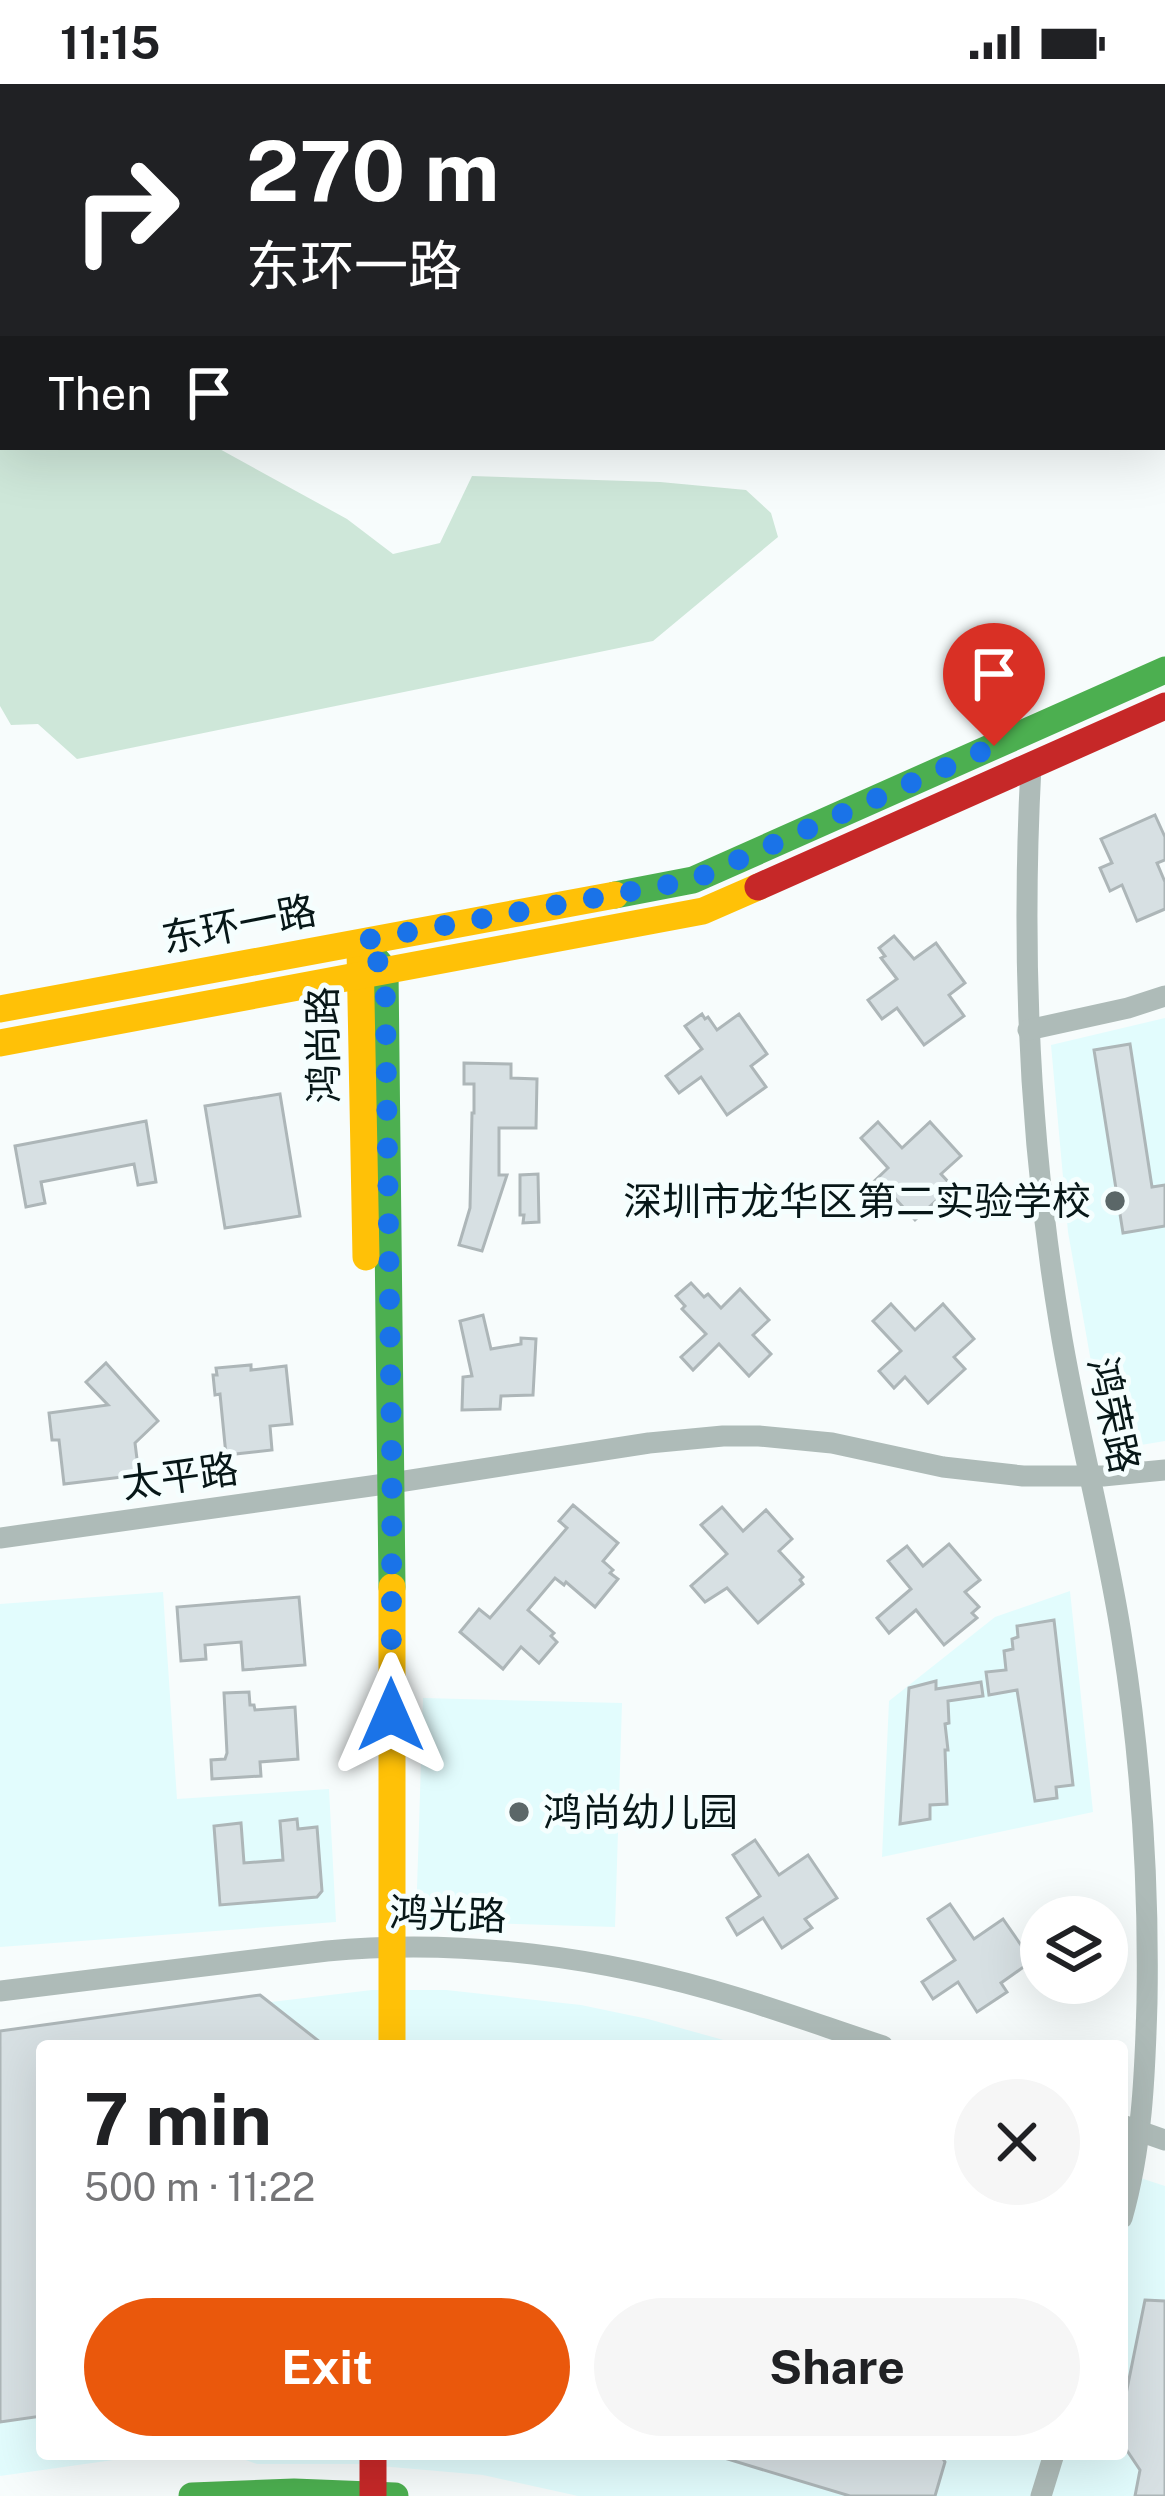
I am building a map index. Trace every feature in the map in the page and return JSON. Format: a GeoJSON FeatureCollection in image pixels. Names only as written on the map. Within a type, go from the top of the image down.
{"type":"FeatureCollection","features":[{"type":"Feature","properties":{"kind":"main road","name":"东环一路"},"geometry":{"type":"LineString","coordinates":[[0,1009],[693,880],[1165,670]]}},
{"type":"Feature","properties":{"kind":"main road","name":"东环一路"},"geometry":{"type":"LineString","coordinates":[[0,1043],[703,910],[1165,706]]}},
{"type":"Feature","properties":{"kind":"main road","name":"鸿尚路"},"geometry":{"type":"LineString","coordinates":[[360,941],[373,972],[381,1484],[380,1947],[371,2040]]}},
{"type":"Feature","properties":{"kind":"main road","name":"鸿尚路"},"geometry":{"type":"LineString","coordinates":[[380,1947],[391,2040]]}},
{"type":"Feature","properties":{"kind":"main road"},"geometry":{"type":"LineString","coordinates":[[375,2460],[384,2495]]}},
{"type":"Feature","properties":{"kind":"main road"},"geometry":{"type":"LineString","coordinates":[[384,2495],[393,2460]]}},
{"type":"Feature","properties":{"kind":"main road"},"geometry":{"type":"LineString","coordinates":[[192,2496],[267,2491],[384,2495]]}},
{"type":"Feature","properties":{"kind":"street","name":"鸿荣路"},"geometry":{"type":"LineString","coordinates":[[1031,766],[1026,898],[1036,1142],[1048,1255],[1122,1639],[1141,1802],[1148,1966],[1128,2197]]}},
{"type":"Feature","properties":{"kind":"street"},"geometry":{"type":"LineString","coordinates":[[1028,1030],[1165,996]]}},
{"type":"Feature","properties":{"kind":"street","name":"太平路"},"geometry":{"type":"LineString","coordinates":[[0,1538],[649,1443],[741,1436],[832,1443],[983,1473],[1090,1477],[1165,1470]]}},
{"type":"Feature","properties":{"kind":"street","name":"鸿光路"},"geometry":{"type":"LineString","coordinates":[[0,1991],[380,1947],[448,1947],[588,1963],[732,1996],[865,2040]]}},
{"type":"Feature","properties":{"kind":"street"},"geometry":{"type":"LineString","coordinates":[[1131,2128],[1165,2140]]}},
{"type":"Feature","properties":{"kind":"street"},"geometry":{"type":"LineString","coordinates":[[1041,2496],[1052,2460]]}},
{"type":"Feature","properties":{"kind":"shaded area","name":"深圳市龙华区第二实验学校"},"geometry":{"type":"Polygon","coordinates":[[[1165,1018],[1165,1441],[1141,1445],[1101,1418],[1068,1232],[1051,1045],[1165,1018]]]}},
{"type":"Feature","properties":{"kind":"shaded area"},"geometry":{"type":"Polygon","coordinates":[[[1070,1591],[1093,1812],[882,1857],[889,1701],[995,1617],[1070,1591]]]}},
{"type":"Feature","properties":{"kind":"shaded area"},"geometry":{"type":"Polygon","coordinates":[[[163,1592],[177,1799],[329,1789],[336,1922],[0,1947],[0,1604],[163,1592]]]}},
{"type":"Feature","properties":{"kind":"shaded area","name":"鸿尚幼儿园"},"geometry":{"type":"Polygon","coordinates":[[[423,1698],[622,1703],[615,1927],[416,1921],[423,1698]]]}},
{"type":"Feature","properties":{"kind":"shaded area"},"geometry":{"type":"Polygon","coordinates":[[[372,1990],[446,1990],[581,2005],[723,2040],[36,2040],[36,2460],[113,2460],[0,2476],[0,2034],[372,1990]]]}},
{"type":"Feature","properties":{"kind":"shaded area"},"geometry":{"type":"Polygon","coordinates":[[[1128,2174],[1165,2186],[1165,2496],[578,2496],[483,2475],[357,2464],[246,2460],[1128,2460],[1128,2174]]]}},
{"type":"Feature","properties":{"kind":"green space"},"geometry":{"type":"Polygon","coordinates":[[[0,450],[221,450],[347,519],[393,554],[440,543],[472,476],[660,482],[746,490],[771,513],[778,537],[653,641],[77,759],[38,724],[11,725],[0,706],[0,450]]]}},
{"type":"Feature","properties":{"kind":"building"},"geometry":{"type":"Polygon","coordinates":[[[1155,815],[1165,837],[1165,860],[1157,863],[1165,882],[1165,909],[1137,921],[1122,885],[1110,891],[1100,868],[1112,863],[1101,839],[1155,815]]]}},
{"type":"Feature","properties":{"kind":"building"},"geometry":{"type":"Polygon","coordinates":[[[894,936],[914,959],[936,943],[965,983],[949,995],[964,1016],[924,1045],[897,1008],[882,1019],[868,1000],[897,979],[879,948],[894,936]]]}},
{"type":"Feature","properties":{"kind":"building"},"geometry":{"type":"Polygon","coordinates":[[[702,1014],[717,1030],[739,1014],[767,1054],[751,1066],[766,1087],[727,1115],[701,1077],[679,1093],[666,1076],[702,1049],[685,1026],[702,1014]]]}},
{"type":"Feature","properties":{"kind":"building"},"geometry":{"type":"Polygon","coordinates":[[[1130,1044],[1152,1187],[1165,1185],[1165,1226],[1123,1233],[1094,1050],[1130,1044]]]}},
{"type":"Feature","properties":{"kind":"building"},"geometry":{"type":"Polygon","coordinates":[[[464,1063],[511,1064],[511,1078],[537,1079],[536,1128],[499,1128],[499,1175],[507,1175],[482,1251],[459,1245],[470,1208],[474,1113],[474,1084],[464,1084],[464,1063]]]}},
{"type":"Feature","properties":{"kind":"building"},"geometry":{"type":"Polygon","coordinates":[[[280,1094],[300,1216],[225,1228],[205,1106],[280,1094]]]}},
{"type":"Feature","properties":{"kind":"building"},"geometry":{"type":"Polygon","coordinates":[[[146,1121],[156,1182],[138,1185],[134,1164],[41,1182],[45,1203],[26,1207],[15,1146],[146,1121]]]}},
{"type":"Feature","properties":{"kind":"building"},"geometry":{"type":"Polygon","coordinates":[[[878,1122],[902,1148],[930,1122],[961,1156],[941,1174],[952,1186],[915,1220],[892,1195],[881,1205],[866,1189],[888,1168],[861,1138],[878,1122]]]}},
{"type":"Feature","properties":{"kind":"building"},"geometry":{"type":"Polygon","coordinates":[[[538,1174],[539,1222],[523,1223],[520,1175],[538,1174]]]}},
{"type":"Feature","properties":{"kind":"building"},"geometry":{"type":"Polygon","coordinates":[[[691,1283],[721,1308],[740,1289],[769,1320],[753,1335],[771,1354],[749,1376],[719,1344],[693,1370],[681,1357],[706,1334],[676,1296],[691,1283]]]}},
{"type":"Feature","properties":{"kind":"building"},"geometry":{"type":"Polygon","coordinates":[[[891,1304],[915,1330],[943,1304],[974,1339],[954,1357],[965,1369],[928,1403],[905,1377],[894,1388],[879,1371],[901,1351],[873,1321],[891,1304]]]}},
{"type":"Feature","properties":{"kind":"building"},"geometry":{"type":"Polygon","coordinates":[[[483,1315],[491,1349],[521,1344],[521,1338],[536,1339],[533,1395],[501,1396],[500,1409],[462,1410],[463,1377],[472,1376],[460,1321],[483,1315]]]}},
{"type":"Feature","properties":{"kind":"building"},"geometry":{"type":"Polygon","coordinates":[[[106,1363],[158,1421],[135,1443],[139,1475],[64,1484],[59,1440],[52,1440],[49,1413],[108,1405],[86,1382],[106,1363]]]}},
{"type":"Feature","properties":{"kind":"building"},"geometry":{"type":"Polygon","coordinates":[[[251,1365],[251,1370],[286,1366],[292,1424],[270,1426],[272,1450],[226,1455],[220,1394],[215,1395],[213,1375],[217,1375],[216,1368],[251,1365]]]}},
{"type":"Feature","properties":{"kind":"building"},"geometry":{"type":"Polygon","coordinates":[[[573,1505],[618,1543],[603,1561],[618,1579],[595,1607],[555,1578],[528,1610],[554,1633],[551,1636],[557,1642],[539,1663],[521,1647],[503,1669],[460,1632],[479,1609],[490,1618],[567,1528],[559,1521],[573,1505]]]}},
{"type":"Feature","properties":{"kind":"building"},"geometry":{"type":"Polygon","coordinates":[[[722,1507],[743,1531],[766,1510],[792,1539],[779,1551],[803,1577],[803,1584],[758,1623],[727,1588],[705,1602],[691,1586],[727,1554],[701,1525],[722,1507]]]}},
{"type":"Feature","properties":{"kind":"building"},"geometry":{"type":"Polygon","coordinates":[[[949,1544],[980,1580],[965,1592],[979,1607],[972,1613],[977,1618],[944,1645],[916,1610],[889,1633],[877,1618],[911,1589],[888,1561],[907,1546],[923,1566],[949,1544]]]}},
{"type":"Feature","properties":{"kind":"building"},"geometry":{"type":"Polygon","coordinates":[[[299,1597],[305,1665],[243,1670],[241,1642],[205,1645],[206,1659],[181,1661],[177,1607],[299,1597]]]}},
{"type":"Feature","properties":{"kind":"building"},"geometry":{"type":"Polygon","coordinates":[[[1054,1620],[1073,1785],[1056,1787],[1057,1798],[1035,1801],[1017,1690],[989,1695],[986,1672],[1006,1670],[1004,1651],[1013,1649],[1017,1626],[1054,1620]]]}},
{"type":"Feature","properties":{"kind":"building"},"geometry":{"type":"Polygon","coordinates":[[[936,1681],[936,1689],[981,1682],[983,1696],[948,1701],[947,1804],[930,1805],[930,1819],[900,1824],[909,1688],[936,1681]]]}},
{"type":"Feature","properties":{"kind":"building"},"geometry":{"type":"Polygon","coordinates":[[[249,1692],[255,1710],[295,1707],[298,1759],[260,1762],[261,1776],[212,1779],[211,1760],[225,1759],[227,1753],[224,1693],[249,1692]]]}},
{"type":"Feature","properties":{"kind":"building"},"geometry":{"type":"Polygon","coordinates":[[[297,1819],[298,1829],[317,1827],[322,1891],[317,1897],[220,1905],[214,1826],[241,1823],[244,1863],[283,1860],[280,1821],[297,1819]]]}},
{"type":"Feature","properties":{"kind":"building"},"geometry":{"type":"Polygon","coordinates":[[[755,1840],[779,1875],[808,1855],[837,1898],[805,1919],[812,1928],[782,1948],[763,1918],[737,1935],[727,1918],[760,1896],[733,1855],[755,1840]]]}},
{"type":"Feature","properties":{"kind":"building"},"geometry":{"type":"Polygon","coordinates":[[[950,1904],[974,1939],[1003,1919],[1020,1944],[1020,1970],[1001,1983],[1007,1992],[977,2012],[958,1982],[933,1999],[922,1982],[955,1960],[928,1919],[950,1904]]]}},
{"type":"Feature","properties":{"kind":"building"},"geometry":{"type":"Polygon","coordinates":[[[260,1995],[317,2040],[36,2040],[36,2417],[0,2422],[0,2031],[260,1995]]]}},
{"type":"Feature","properties":{"kind":"building"},"geometry":{"type":"Polygon","coordinates":[[[1145,2300],[1165,2301],[1165,2496],[1135,2496],[1140,2470],[1128,2452],[1128,2384],[1145,2300]]]}},
{"type":"Feature","properties":{"kind":"building"},"geometry":{"type":"Polygon","coordinates":[[[731,2460],[945,2462],[935,2496],[850,2496],[731,2460]]]}},
{"type":"Feature","properties":{"kind":"traffic: fast"},"geometry":{"type":"LineString","coordinates":[[615,895],[693,880],[1165,670]]}},
{"type":"Feature","properties":{"kind":"traffic: fast"},"geometry":{"type":"LineString","coordinates":[[368,950],[385,970],[392,1587]]}},
{"type":"Feature","properties":{"kind":"traffic: fast"},"geometry":{"type":"LineString","coordinates":[[192,2496],[294,2492],[395,2496]]}},
{"type":"Feature","properties":{"kind":"traffic: slow"},"geometry":{"type":"LineString","coordinates":[[0,1043],[703,911],[758,887]]}},
{"type":"Feature","properties":{"kind":"traffic: slow"},"geometry":{"type":"LineString","coordinates":[[0,1009],[615,895]]}},
{"type":"Feature","properties":{"kind":"traffic: slow"},"geometry":{"type":"LineString","coordinates":[[360,949],[366,1257]]}},
{"type":"Feature","properties":{"kind":"traffic: slow"},"geometry":{"type":"LineString","coordinates":[[392,1587],[392,2040]]}},
{"type":"Feature","properties":{"kind":"traffic: jam"},"geometry":{"type":"LineString","coordinates":[[758,887],[1165,706]]}},
{"type":"Feature","properties":{"kind":"traffic: jam"},"geometry":{"type":"LineString","coordinates":[[373,2460],[373,2496]]}},
{"type":"Feature","properties":{"kind":"place","name":"深圳市龙华区第二实验学校"},"geometry":{"type":"Point","coordinates":[1115,1201]}},
{"type":"Feature","properties":{"kind":"place","name":"鸿尚幼儿园"},"geometry":{"type":"Point","coordinates":[519,1812]}},
{"type":"Feature","properties":{"kind":"route"},"geometry":{"type":"LineString","coordinates":[[391,1715],[385,970],[360,941],[693,880],[994,746]]}}]}
